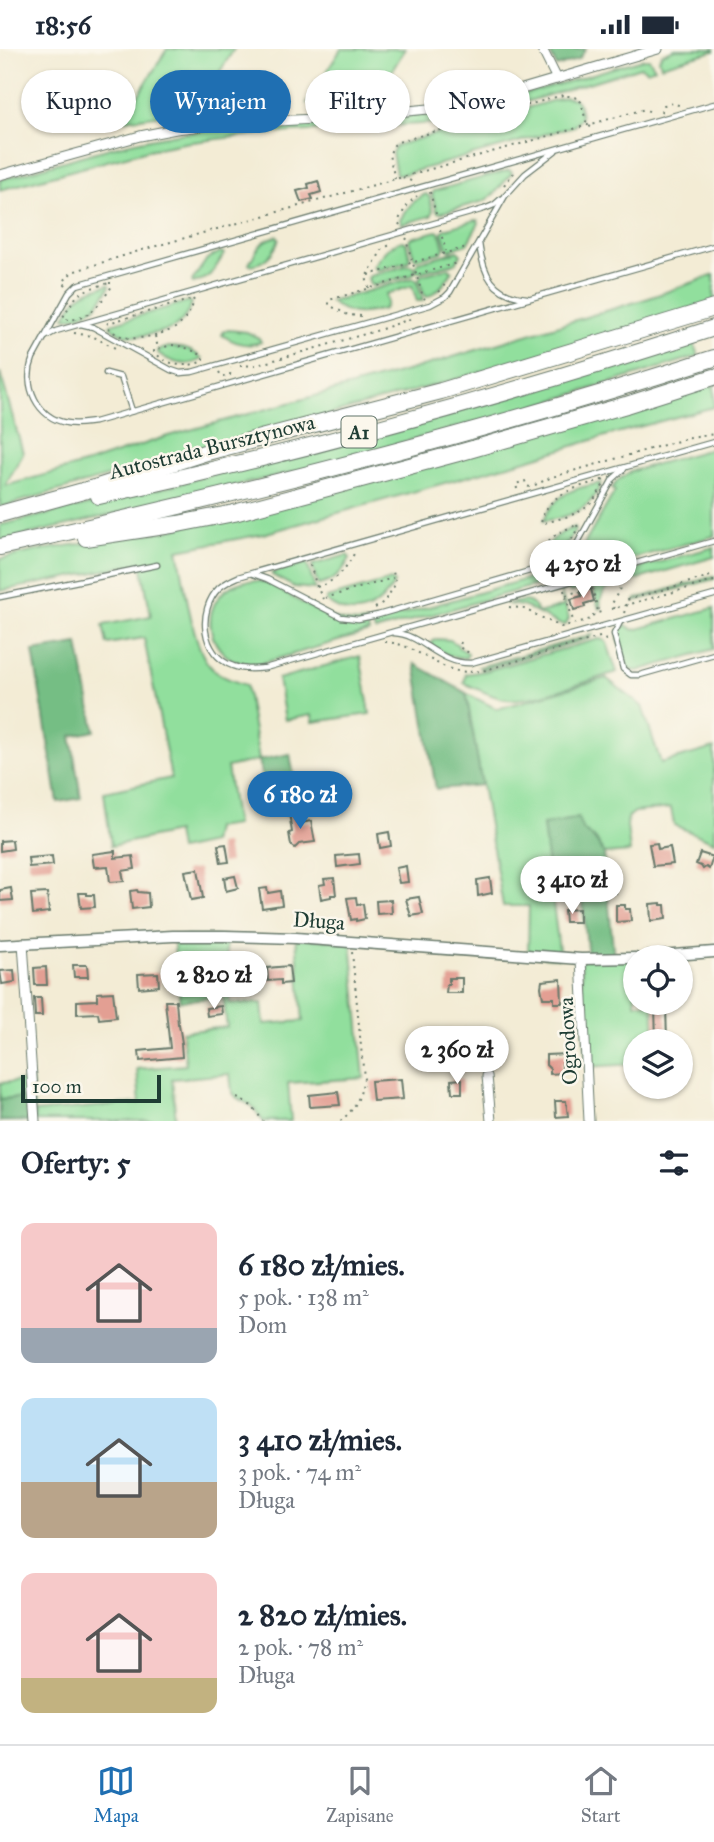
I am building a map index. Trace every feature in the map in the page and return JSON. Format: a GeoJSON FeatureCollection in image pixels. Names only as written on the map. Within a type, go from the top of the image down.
{"type":"FeatureCollection","features":[{"type":"Feature","properties":{"kind":"highway"},"geometry":{"type":"LineString","coordinates":[[0,516],[207,452],[441,391],[714,308]]}},
{"type":"Feature","properties":{"kind":"highway","name":"Autostrada Bursztynowa"},"geometry":{"type":"LineString","coordinates":[[0,516],[147,485],[333,439],[490,396],[691,335],[714,331]]}},
{"type":"Feature","properties":{"kind":"highway","name":"A1"},"geometry":{"type":"LineString","coordinates":[[0,549],[352,463],[602,393],[709,358]]}},
{"type":"Feature","properties":{"kind":"highway"},"geometry":{"type":"LineString","coordinates":[[0,549],[178,524],[234,513],[462,452],[714,377]]}},
{"type":"Feature","properties":{"kind":"street"},"geometry":{"type":"LineString","coordinates":[[542,49],[557,79]]}},
{"type":"Feature","properties":{"kind":"street"},"geometry":{"type":"LineString","coordinates":[[0,176],[140,136],[220,124],[333,118],[450,107],[485,100],[658,49]]}},
{"type":"Feature","properties":{"kind":"street","name":"Długa"},"geometry":{"type":"LineString","coordinates":[[0,945],[225,936],[296,938],[581,960],[623,958]]}},
{"type":"Feature","properties":{"kind":"street"},"geometry":{"type":"LineString","coordinates":[[23,943],[35,1121]]}},
{"type":"Feature","properties":{"kind":"street"},"geometry":{"type":"LineString","coordinates":[[693,954],[714,952]]}},
{"type":"Feature","properties":{"kind":"street","name":"Ogrodowa"},"geometry":{"type":"LineString","coordinates":[[581,960],[589,1121]]}},
{"type":"Feature","properties":{"kind":"street"},"geometry":{"type":"LineString","coordinates":[[487,1076],[491,1121]]}},
{"type":"Feature","properties":{"kind":"lane"},"geometry":{"type":"LineString","coordinates":[[714,104],[76,285],[44,338],[30,367],[29,380],[37,404],[48,416],[69,424],[94,422],[714,246]]}},
{"type":"Feature","properties":{"kind":"lane"},"geometry":{"type":"LineString","coordinates":[[44,338],[57,331],[406,235],[484,209],[505,196],[525,174],[558,148]]}},
{"type":"Feature","properties":{"kind":"lane"},"geometry":{"type":"LineString","coordinates":[[81,324],[93,327],[180,373],[192,372],[427,306],[438,302],[450,292],[505,196]]}},
{"type":"Feature","properties":{"kind":"lane"},"geometry":{"type":"LineString","coordinates":[[480,239],[484,271],[495,286],[513,297],[531,298]]}},
{"type":"Feature","properties":{"kind":"lane"},"geometry":{"type":"LineString","coordinates":[[106,373],[121,377],[132,411]]}},
{"type":"Feature","properties":{"kind":"lane"},"geometry":{"type":"LineString","coordinates":[[714,442],[251,573],[220,587],[209,604],[206,629],[210,646],[216,655],[231,666],[244,669],[265,668],[714,541]]}},
{"type":"Feature","properties":{"kind":"lane"},"geometry":{"type":"LineString","coordinates":[[251,573],[341,617],[358,619],[378,615],[548,566],[566,558],[572,553],[614,479],[627,466]]}},
{"type":"Feature","properties":{"kind":"lane"},"geometry":{"type":"LineString","coordinates":[[0,597],[156,565]]}},
{"type":"Feature","properties":{"kind":"lane"},"geometry":{"type":"LineString","coordinates":[[386,634],[405,634],[443,657],[455,662],[471,663],[714,595]]}},
{"type":"Feature","properties":{"kind":"lane"},"geometry":{"type":"LineString","coordinates":[[621,621],[615,630],[614,639],[623,669],[631,675],[640,675],[714,654]]}},
{"type":"Feature","properties":{"kind":"path"},"geometry":{"type":"LineString","coordinates":[[395,179],[389,155],[390,149],[398,142],[563,95],[578,98],[587,125],[595,129],[597,138]]}},
{"type":"Feature","properties":{"kind":"path"},"geometry":{"type":"LineString","coordinates":[[72,290],[64,282],[72,272],[142,250],[645,109],[659,113],[664,106],[673,103],[683,106]]}},
{"type":"Feature","properties":{"kind":"path"},"geometry":{"type":"LineString","coordinates":[[501,189],[516,170],[513,167]]}},
{"type":"Feature","properties":{"kind":"path"},"geometry":{"type":"LineString","coordinates":[[424,193],[429,191],[436,215]]}},
{"type":"Feature","properties":{"kind":"path"},"geometry":{"type":"LineString","coordinates":[[419,195],[407,205],[398,222],[403,225],[427,306]]}},
{"type":"Feature","properties":{"kind":"path"},"geometry":{"type":"LineString","coordinates":[[440,229],[447,253]]}},
{"type":"Feature","properties":{"kind":"path"},"geometry":{"type":"LineString","coordinates":[[463,255],[475,234],[480,239]]}},
{"type":"Feature","properties":{"kind":"path"},"geometry":{"type":"LineString","coordinates":[[401,240],[406,235]]}},
{"type":"Feature","properties":{"kind":"path"},"geometry":{"type":"LineString","coordinates":[[369,288],[367,275],[382,250],[394,242]]}},
{"type":"Feature","properties":{"kind":"path"},"geometry":{"type":"LineString","coordinates":[[367,275],[467,247]]}},
{"type":"Feature","properties":{"kind":"path"},"geometry":{"type":"LineString","coordinates":[[363,316],[348,315],[328,302],[458,263],[453,272]]}},
{"type":"Feature","properties":{"kind":"path"},"geometry":{"type":"LineString","coordinates":[[438,293],[449,279]]}},
{"type":"Feature","properties":{"kind":"path"},"geometry":{"type":"LineString","coordinates":[[111,283],[112,286],[98,307],[71,320],[65,320],[63,317],[77,295],[87,289],[111,283]]}},
{"type":"Feature","properties":{"kind":"path"},"geometry":{"type":"LineString","coordinates":[[425,299],[432,296]]}},
{"type":"Feature","properties":{"kind":"path"},"geometry":{"type":"LineString","coordinates":[[189,300],[194,301],[187,316],[178,326],[171,331],[154,335],[140,339],[130,338],[116,334],[106,324],[189,300]]}},
{"type":"Feature","properties":{"kind":"path"},"geometry":{"type":"LineString","coordinates":[[218,372],[222,377],[230,375],[232,367],[269,361],[379,330],[413,317]]}},
{"type":"Feature","properties":{"kind":"path"},"geometry":{"type":"LineString","coordinates":[[71,320],[73,333],[92,336],[126,354]]}},
{"type":"Feature","properties":{"kind":"path"},"geometry":{"type":"LineString","coordinates":[[154,335],[158,349]]}},
{"type":"Feature","properties":{"kind":"path"},"geometry":{"type":"LineString","coordinates":[[172,345],[185,347],[204,359],[199,363],[180,366],[155,353],[154,350],[158,349],[172,345]]}},
{"type":"Feature","properties":{"kind":"path"},"geometry":{"type":"LineString","coordinates":[[515,498],[513,492],[517,490],[516,484],[525,481],[527,486],[531,487],[552,477],[685,439],[714,434]]}},
{"type":"Feature","properties":{"kind":"path"},"geometry":{"type":"LineString","coordinates":[[603,480],[604,484],[593,502],[583,511],[571,516],[541,523],[556,497],[569,490],[603,480]]}},
{"type":"Feature","properties":{"kind":"path"},"geometry":{"type":"LineString","coordinates":[[571,516],[574,527]]}},
{"type":"Feature","properties":{"kind":"path"},"geometry":{"type":"LineString","coordinates":[[574,527],[579,527],[562,552],[549,560],[537,562],[549,540],[561,530],[574,527]]}},
{"type":"Feature","properties":{"kind":"path"},"geometry":{"type":"LineString","coordinates":[[317,587],[336,580],[356,550]]}},
{"type":"Feature","properties":{"kind":"path"},"geometry":{"type":"LineString","coordinates":[[309,564],[324,602]]}},
{"type":"Feature","properties":{"kind":"path"},"geometry":{"type":"LineString","coordinates":[[374,609],[388,597],[396,583],[393,572]]}},
{"type":"Feature","properties":{"kind":"path"},"geometry":{"type":"LineString","coordinates":[[628,605],[626,600],[714,575]]}},
{"type":"Feature","properties":{"kind":"path"},"geometry":{"type":"LineString","coordinates":[[323,598],[394,578]]}},
{"type":"Feature","properties":{"kind":"path"},"geometry":{"type":"LineString","coordinates":[[620,588],[612,609],[714,581]]}},
{"type":"Feature","properties":{"kind":"path"},"geometry":{"type":"LineString","coordinates":[[503,608],[522,608],[561,627],[591,619],[594,614],[600,612],[592,587],[566,595]]}},
{"type":"Feature","properties":{"kind":"path"},"geometry":{"type":"LineString","coordinates":[[564,589],[574,624]]}},
{"type":"Feature","properties":{"kind":"path"},"geometry":{"type":"LineString","coordinates":[[340,1121],[350,1113],[360,1096],[363,1078],[351,943]]}},
{"type":"Feature","properties":{"kind":"path"},"geometry":{"type":"LineString","coordinates":[[237,1098],[252,1106],[263,1121]]}},
{"type":"Feature","properties":{"kind":"green space"},"geometry":{"type":"Polygon","coordinates":[[[167,49],[234,49],[221,70],[154,70],[167,49]]]}},
{"type":"Feature","properties":{"kind":"green space"},"geometry":{"type":"Polygon","coordinates":[[[341,49],[405,49],[392,70],[328,70],[341,49]]]}},
{"type":"Feature","properties":{"kind":"green space"},"geometry":{"type":"Polygon","coordinates":[[[548,49],[586,49],[579,59],[557,67],[548,49]]]}},
{"type":"Feature","properties":{"kind":"green space"},"geometry":{"type":"Polygon","coordinates":[[[675,49],[714,51],[661,66],[659,59],[662,54],[675,49]]]}},
{"type":"Feature","properties":{"kind":"green space"},"geometry":{"type":"Polygon","coordinates":[[[643,59],[649,59],[655,68],[647,71],[641,67],[530,100],[532,92],[643,59]]]}},
{"type":"Feature","properties":{"kind":"green space"},"geometry":{"type":"Polygon","coordinates":[[[150,76],[150,117],[136,118],[136,99],[150,76]]]}},
{"type":"Feature","properties":{"kind":"green space"},"geometry":{"type":"Polygon","coordinates":[[[565,97],[575,99],[579,104],[581,118],[574,126],[405,174],[396,174],[392,153],[395,147],[401,144],[439,133],[530,133],[530,107],[565,97]]]}},
{"type":"Feature","properties":{"kind":"green space"},"geometry":{"type":"Polygon","coordinates":[[[424,113],[424,124],[410,125],[410,115],[424,113]]]}},
{"type":"Feature","properties":{"kind":"green space"},"geometry":{"type":"Polygon","coordinates":[[[305,123],[305,131],[291,132],[291,124],[305,123]]]}},
{"type":"Feature","properties":{"kind":"green space"},"geometry":{"type":"Polygon","coordinates":[[[185,133],[276,133],[184,143],[148,150],[0,190],[0,180],[92,153],[185,133]]]}},
{"type":"Feature","properties":{"kind":"green space"},"geometry":{"type":"Polygon","coordinates":[[[509,170],[511,174],[495,193],[484,201],[440,213],[437,211],[432,195],[434,191],[509,170]]]}},
{"type":"Feature","properties":{"kind":"green space"},"geometry":{"type":"Polygon","coordinates":[[[426,194],[433,212],[431,216],[402,224],[400,220],[408,208],[426,194]]]}},
{"type":"Feature","properties":{"kind":"green space"},"geometry":{"type":"Polygon","coordinates":[[[475,220],[479,223],[467,244],[450,250],[447,248],[442,232],[445,229],[475,220]]]}},
{"type":"Feature","properties":{"kind":"green space"},"geometry":{"type":"Polygon","coordinates":[[[437,231],[444,248],[442,252],[416,259],[410,238],[437,231]]]}},
{"type":"Feature","properties":{"kind":"green space"},"geometry":{"type":"Polygon","coordinates":[[[277,236],[278,243],[269,256],[250,265],[260,246],[277,236]]]}},
{"type":"Feature","properties":{"kind":"green space"},"geometry":{"type":"Polygon","coordinates":[[[402,241],[406,242],[410,258],[408,262],[377,270],[373,267],[388,248],[402,241]]]}},
{"type":"Feature","properties":{"kind":"green space"},"geometry":{"type":"Polygon","coordinates":[[[458,251],[461,255],[455,263],[417,271],[418,262],[458,251]]]}},
{"type":"Feature","properties":{"kind":"green space"},"geometry":{"type":"Polygon","coordinates":[[[218,253],[224,254],[212,273],[193,283],[207,259],[218,253]]]}},
{"type":"Feature","properties":{"kind":"green space"},"geometry":{"type":"Polygon","coordinates":[[[413,266],[415,272],[412,275],[372,286],[370,284],[370,276],[413,266]]]}},
{"type":"Feature","properties":{"kind":"green space"},"geometry":{"type":"Polygon","coordinates":[[[449,268],[452,272],[445,283],[427,297],[419,279],[421,275],[449,268]]]}},
{"type":"Feature","properties":{"kind":"green space"},"geometry":{"type":"Polygon","coordinates":[[[714,275],[714,301],[602,338],[0,507],[0,372],[23,453],[5,486],[88,463],[168,436],[410,370],[649,298],[714,275]]]}},
{"type":"Feature","properties":{"kind":"green space"},"geometry":{"type":"Polygon","coordinates":[[[416,279],[423,301],[417,301],[412,286],[386,294],[387,304],[384,309],[376,311],[349,312],[330,302],[416,279]]]}},
{"type":"Feature","properties":{"kind":"green space"},"geometry":{"type":"Polygon","coordinates":[[[109,284],[106,293],[94,308],[77,316],[65,317],[73,302],[82,294],[109,284]]]}},
{"type":"Feature","properties":{"kind":"green space"},"geometry":{"type":"Polygon","coordinates":[[[189,301],[192,303],[183,319],[169,330],[133,336],[121,334],[110,326],[111,324],[189,301]]]}},
{"type":"Feature","properties":{"kind":"green space"},"geometry":{"type":"Polygon","coordinates":[[[229,330],[247,332],[261,342],[246,345],[236,342],[222,335],[229,330]]]}},
{"type":"Feature","properties":{"kind":"green space"},"geometry":{"type":"Polygon","coordinates":[[[693,341],[698,356],[528,408],[302,470],[0,541],[0,525],[163,488],[693,341]]]}},
{"type":"Feature","properties":{"kind":"green space"},"geometry":{"type":"Polygon","coordinates":[[[169,347],[187,350],[202,359],[179,363],[158,353],[158,350],[169,347]]]}},
{"type":"Feature","properties":{"kind":"green space"},"geometry":{"type":"Polygon","coordinates":[[[714,385],[714,407],[263,534],[178,550],[193,627],[203,655],[217,672],[246,685],[259,760],[227,767],[236,825],[215,828],[212,843],[179,850],[176,832],[111,846],[104,792],[171,778],[144,638],[107,644],[103,625],[151,616],[141,563],[0,591],[0,559],[40,550],[165,531],[714,385]]]}},
{"type":"Feature","properties":{"kind":"green space"},"geometry":{"type":"Polygon","coordinates":[[[714,448],[714,536],[562,578],[561,568],[578,555],[615,491],[612,489],[617,481],[632,471],[714,448]]]}},
{"type":"Feature","properties":{"kind":"green space"},"geometry":{"type":"Polygon","coordinates":[[[601,483],[586,506],[570,515],[543,521],[559,498],[582,487],[601,483]]]}},
{"type":"Feature","properties":{"kind":"green space"},"geometry":{"type":"Polygon","coordinates":[[[575,527],[573,535],[562,549],[540,560],[553,539],[575,527]]]}},
{"type":"Feature","properties":{"kind":"green space"},"geometry":{"type":"Polygon","coordinates":[[[714,547],[714,557],[611,587],[602,597],[601,609],[592,586],[570,592],[566,588],[714,547]]]}},
{"type":"Feature","properties":{"kind":"green space"},"geometry":{"type":"Polygon","coordinates":[[[347,555],[350,558],[341,572],[329,582],[318,585],[312,565],[347,555]]]}},
{"type":"Feature","properties":{"kind":"green space"},"geometry":{"type":"Polygon","coordinates":[[[307,563],[315,589],[294,587],[272,575],[272,573],[307,563]]]}},
{"type":"Feature","properties":{"kind":"green space"},"geometry":{"type":"Polygon","coordinates":[[[555,571],[557,579],[375,631],[372,623],[555,571]]]}},
{"type":"Feature","properties":{"kind":"green space"},"geometry":{"type":"Polygon","coordinates":[[[714,576],[714,579],[635,601],[636,599],[714,576]]]}},
{"type":"Feature","properties":{"kind":"green space"},"geometry":{"type":"Polygon","coordinates":[[[391,580],[394,583],[381,600],[364,610],[346,611],[326,601],[327,598],[391,580]]]}},
{"type":"Feature","properties":{"kind":"green space"},"geometry":{"type":"Polygon","coordinates":[[[247,581],[270,584],[329,617],[354,623],[366,622],[369,632],[259,664],[240,663],[226,655],[216,643],[211,629],[211,613],[217,599],[229,588],[247,581]]]}},
{"type":"Feature","properties":{"kind":"green space"},"geometry":{"type":"Polygon","coordinates":[[[560,590],[569,618],[566,625],[559,624],[523,606],[507,604],[529,602],[538,613],[564,606],[560,590]]]}},
{"type":"Feature","properties":{"kind":"green space"},"geometry":{"type":"Polygon","coordinates":[[[714,608],[714,649],[637,671],[627,667],[618,638],[623,626],[634,630],[714,608]]]}},
{"type":"Feature","properties":{"kind":"green space"},"geometry":{"type":"Polygon","coordinates":[[[592,635],[590,638],[482,669],[479,667],[592,635]]]}},
{"type":"Feature","properties":{"kind":"green space"},"geometry":{"type":"Polygon","coordinates":[[[437,639],[450,640],[468,655],[466,658],[450,656],[432,647],[432,642],[437,639]]]}},
{"type":"Feature","properties":{"kind":"green space"},"geometry":{"type":"Polygon","coordinates":[[[599,639],[607,643],[617,672],[530,698],[505,699],[464,683],[466,674],[599,639]]]}},
{"type":"Feature","properties":{"kind":"green space"},"geometry":{"type":"Polygon","coordinates":[[[78,644],[95,731],[71,736],[81,798],[58,802],[33,651],[78,644]]]}},
{"type":"Feature","properties":{"kind":"green space"},"geometry":{"type":"Polygon","coordinates":[[[360,656],[370,714],[313,722],[312,715],[285,720],[278,679],[360,656]]]}},
{"type":"Feature","properties":{"kind":"green space"},"geometry":{"type":"Polygon","coordinates":[[[415,664],[466,693],[482,785],[436,789],[415,664]]]}},
{"type":"Feature","properties":{"kind":"green space"},"geometry":{"type":"Polygon","coordinates":[[[606,678],[642,706],[661,763],[714,748],[714,842],[674,825],[671,808],[635,812],[628,817],[630,852],[604,854],[596,839],[584,832],[580,826],[543,825],[560,958],[528,956],[529,906],[503,906],[466,693],[497,709],[606,678]]]}},
{"type":"Feature","properties":{"kind":"green space"},"geometry":{"type":"Polygon","coordinates":[[[290,754],[295,783],[264,788],[259,760],[290,754]]]}},
{"type":"Feature","properties":{"kind":"green space"},"geometry":{"type":"Polygon","coordinates":[[[578,818],[604,854],[614,958],[588,959],[582,892],[551,892],[543,825],[578,818]]]}},
{"type":"Feature","properties":{"kind":"green space"},"geometry":{"type":"Polygon","coordinates":[[[173,936],[225,936],[230,1003],[262,1003],[264,1024],[303,1021],[296,938],[351,942],[364,1078],[288,1083],[291,1121],[263,1121],[252,1106],[232,1092],[230,1074],[172,1079],[176,1121],[35,1121],[34,1112],[140,1103],[137,1069],[186,1065],[182,1032],[227,1027],[223,996],[180,1001],[173,936]]]}},
{"type":"Feature","properties":{"kind":"green space"},"geometry":{"type":"Polygon","coordinates":[[[623,958],[623,1015],[654,1015],[654,1029],[623,1029],[623,1065],[586,1067],[581,959],[623,958]]]}},
{"type":"Feature","properties":{"kind":"green space"},"geometry":{"type":"Polygon","coordinates":[[[32,1080],[33,1097],[0,1099],[0,1083],[32,1080]]]}},
{"type":"Feature","properties":{"kind":"green space"},"geometry":{"type":"Polygon","coordinates":[[[33,1097],[35,1121],[0,1121],[0,1099],[33,1097]]]}},
{"type":"Feature","properties":{"kind":"building"},"geometry":{"type":"Polygon","coordinates":[[[318,181],[321,192],[311,195],[313,199],[301,202],[297,191],[309,188],[308,184],[318,181]]]}},
{"type":"Feature","properties":{"kind":"building"},"geometry":{"type":"Polygon","coordinates":[[[591,589],[594,601],[574,610],[571,599],[582,596],[580,592],[591,589]]]}},
{"type":"Feature","properties":{"kind":"building"},"geometry":{"type":"Polygon","coordinates":[[[300,812],[301,823],[311,821],[315,842],[299,844],[295,848],[291,845],[289,813],[300,812]]]}},
{"type":"Feature","properties":{"kind":"building"},"geometry":{"type":"Polygon","coordinates":[[[389,832],[391,846],[380,848],[378,834],[389,832]]]}},
{"type":"Feature","properties":{"kind":"building"},"geometry":{"type":"Polygon","coordinates":[[[12,840],[13,849],[0,851],[0,841],[12,840]]]}},
{"type":"Feature","properties":{"kind":"building"},"geometry":{"type":"Polygon","coordinates":[[[657,843],[658,849],[670,847],[673,864],[653,866],[649,844],[657,843]]]}},
{"type":"Feature","properties":{"kind":"building"},"geometry":{"type":"Polygon","coordinates":[[[226,844],[229,862],[221,863],[218,845],[226,844]]]}},
{"type":"Feature","properties":{"kind":"building"},"geometry":{"type":"Polygon","coordinates":[[[115,851],[115,858],[133,856],[135,869],[122,871],[124,881],[110,882],[108,866],[94,867],[92,854],[115,851]]]}},
{"type":"Feature","properties":{"kind":"building"},"geometry":{"type":"Polygon","coordinates":[[[700,853],[713,857],[709,869],[703,869],[696,864],[700,853]]]}},
{"type":"Feature","properties":{"kind":"building"},"geometry":{"type":"Polygon","coordinates":[[[359,854],[360,864],[337,867],[336,856],[359,854]]]}},
{"type":"Feature","properties":{"kind":"building"},"geometry":{"type":"Polygon","coordinates":[[[52,856],[53,865],[29,867],[28,858],[52,856]]]}},
{"type":"Feature","properties":{"kind":"building"},"geometry":{"type":"Polygon","coordinates":[[[406,866],[408,882],[399,883],[396,868],[406,866]]]}},
{"type":"Feature","properties":{"kind":"building"},"geometry":{"type":"Polygon","coordinates":[[[198,869],[203,898],[191,900],[185,871],[198,869]]]}},
{"type":"Feature","properties":{"kind":"building"},"geometry":{"type":"Polygon","coordinates":[[[235,876],[238,888],[226,891],[224,878],[235,876]]]}},
{"type":"Feature","properties":{"kind":"building"},"geometry":{"type":"Polygon","coordinates":[[[334,878],[336,895],[321,899],[319,885],[325,884],[324,879],[334,878]]]}},
{"type":"Feature","properties":{"kind":"building"},"geometry":{"type":"Polygon","coordinates":[[[490,878],[492,893],[478,896],[477,880],[490,878]]]}},
{"type":"Feature","properties":{"kind":"building"},"geometry":{"type":"Polygon","coordinates":[[[614,878],[616,893],[609,894],[607,879],[614,878]]]}},
{"type":"Feature","properties":{"kind":"building"},"geometry":{"type":"Polygon","coordinates":[[[11,888],[13,900],[0,901],[0,890],[11,888]]]}},
{"type":"Feature","properties":{"kind":"building"},"geometry":{"type":"Polygon","coordinates":[[[267,888],[268,893],[280,891],[282,905],[262,908],[259,889],[267,888]]]}},
{"type":"Feature","properties":{"kind":"building"},"geometry":{"type":"Polygon","coordinates":[[[130,891],[148,893],[149,907],[132,909],[130,891]]]}},
{"type":"Feature","properties":{"kind":"building"},"geometry":{"type":"Polygon","coordinates":[[[47,893],[49,912],[33,914],[31,894],[47,893]]]}},
{"type":"Feature","properties":{"kind":"building"},"geometry":{"type":"Polygon","coordinates":[[[79,893],[94,895],[95,907],[81,908],[79,893]]]}},
{"type":"Feature","properties":{"kind":"building"},"geometry":{"type":"Polygon","coordinates":[[[356,897],[357,905],[363,904],[365,919],[356,921],[351,920],[347,898],[356,897]]]}},
{"type":"Feature","properties":{"kind":"building"},"geometry":{"type":"Polygon","coordinates":[[[419,897],[423,914],[411,916],[406,899],[419,897]]]}},
{"type":"Feature","properties":{"kind":"building"},"geometry":{"type":"Polygon","coordinates":[[[391,900],[392,913],[377,914],[376,901],[391,900]]]}},
{"type":"Feature","properties":{"kind":"building"},"geometry":{"type":"Polygon","coordinates":[[[650,904],[665,905],[666,919],[651,921],[650,904]]]}},
{"type":"Feature","properties":{"kind":"building"},"geometry":{"type":"Polygon","coordinates":[[[616,905],[625,905],[625,909],[630,909],[631,921],[616,922],[616,905]]]}},
{"type":"Feature","properties":{"kind":"building"},"geometry":{"type":"Polygon","coordinates":[[[579,909],[579,922],[565,922],[564,910],[579,909]]]}},
{"type":"Feature","properties":{"kind":"building"},"geometry":{"type":"Polygon","coordinates":[[[222,961],[222,964],[252,961],[253,980],[224,982],[224,989],[211,990],[210,980],[196,981],[194,969],[222,961]]]}},
{"type":"Feature","properties":{"kind":"building"},"geometry":{"type":"Polygon","coordinates":[[[73,965],[87,965],[88,977],[74,977],[73,965]]]}},
{"type":"Feature","properties":{"kind":"building"},"geometry":{"type":"Polygon","coordinates":[[[289,966],[291,983],[281,984],[281,980],[268,981],[267,968],[289,966]]]}},
{"type":"Feature","properties":{"kind":"building"},"geometry":{"type":"Polygon","coordinates":[[[46,967],[47,985],[35,985],[34,968],[46,967]]]}},
{"type":"Feature","properties":{"kind":"building"},"geometry":{"type":"Polygon","coordinates":[[[14,970],[15,982],[2,984],[0,971],[14,970]]]}},
{"type":"Feature","properties":{"kind":"building"},"geometry":{"type":"Polygon","coordinates":[[[158,973],[159,986],[139,988],[138,974],[158,973]]]}},
{"type":"Feature","properties":{"kind":"building"},"geometry":{"type":"Polygon","coordinates":[[[449,978],[462,978],[462,993],[446,993],[449,978]]]}},
{"type":"Feature","properties":{"kind":"building"},"geometry":{"type":"Polygon","coordinates":[[[561,979],[562,1003],[554,1003],[554,998],[543,998],[542,981],[561,979]]]}},
{"type":"Feature","properties":{"kind":"building"},"geometry":{"type":"Polygon","coordinates":[[[113,992],[116,1017],[99,1019],[98,1013],[77,1014],[77,1001],[97,1000],[97,993],[113,992]]]}},
{"type":"Feature","properties":{"kind":"building"},"geometry":{"type":"Polygon","coordinates":[[[34,998],[41,998],[42,1016],[35,1016],[34,998]]]}},
{"type":"Feature","properties":{"kind":"building"},"geometry":{"type":"Polygon","coordinates":[[[165,1001],[176,1001],[182,1057],[140,1061],[139,1051],[170,1048],[165,1001]]]}},
{"type":"Feature","properties":{"kind":"building"},"geometry":{"type":"Polygon","coordinates":[[[221,1006],[222,1014],[207,1016],[206,1008],[221,1006]]]}},
{"type":"Feature","properties":{"kind":"building"},"geometry":{"type":"Polygon","coordinates":[[[655,1015],[666,1015],[667,1029],[656,1029],[655,1015]]]}},
{"type":"Feature","properties":{"kind":"building"},"geometry":{"type":"Polygon","coordinates":[[[567,1054],[568,1063],[562,1063],[562,1073],[550,1074],[546,1055],[567,1054]]]}},
{"type":"Feature","properties":{"kind":"building"},"geometry":{"type":"Polygon","coordinates":[[[401,1079],[403,1099],[373,1101],[371,1081],[401,1079]]]}},
{"type":"Feature","properties":{"kind":"building"},"geometry":{"type":"Polygon","coordinates":[[[462,1079],[462,1093],[452,1093],[451,1080],[462,1079]]]}},
{"type":"Feature","properties":{"kind":"building"},"geometry":{"type":"Polygon","coordinates":[[[338,1092],[340,1105],[310,1107],[309,1095],[338,1092]]]}},
{"type":"Feature","properties":{"kind":"building"},"geometry":{"type":"Polygon","coordinates":[[[555,1101],[566,1101],[568,1116],[556,1117],[555,1101]]]}}]}
